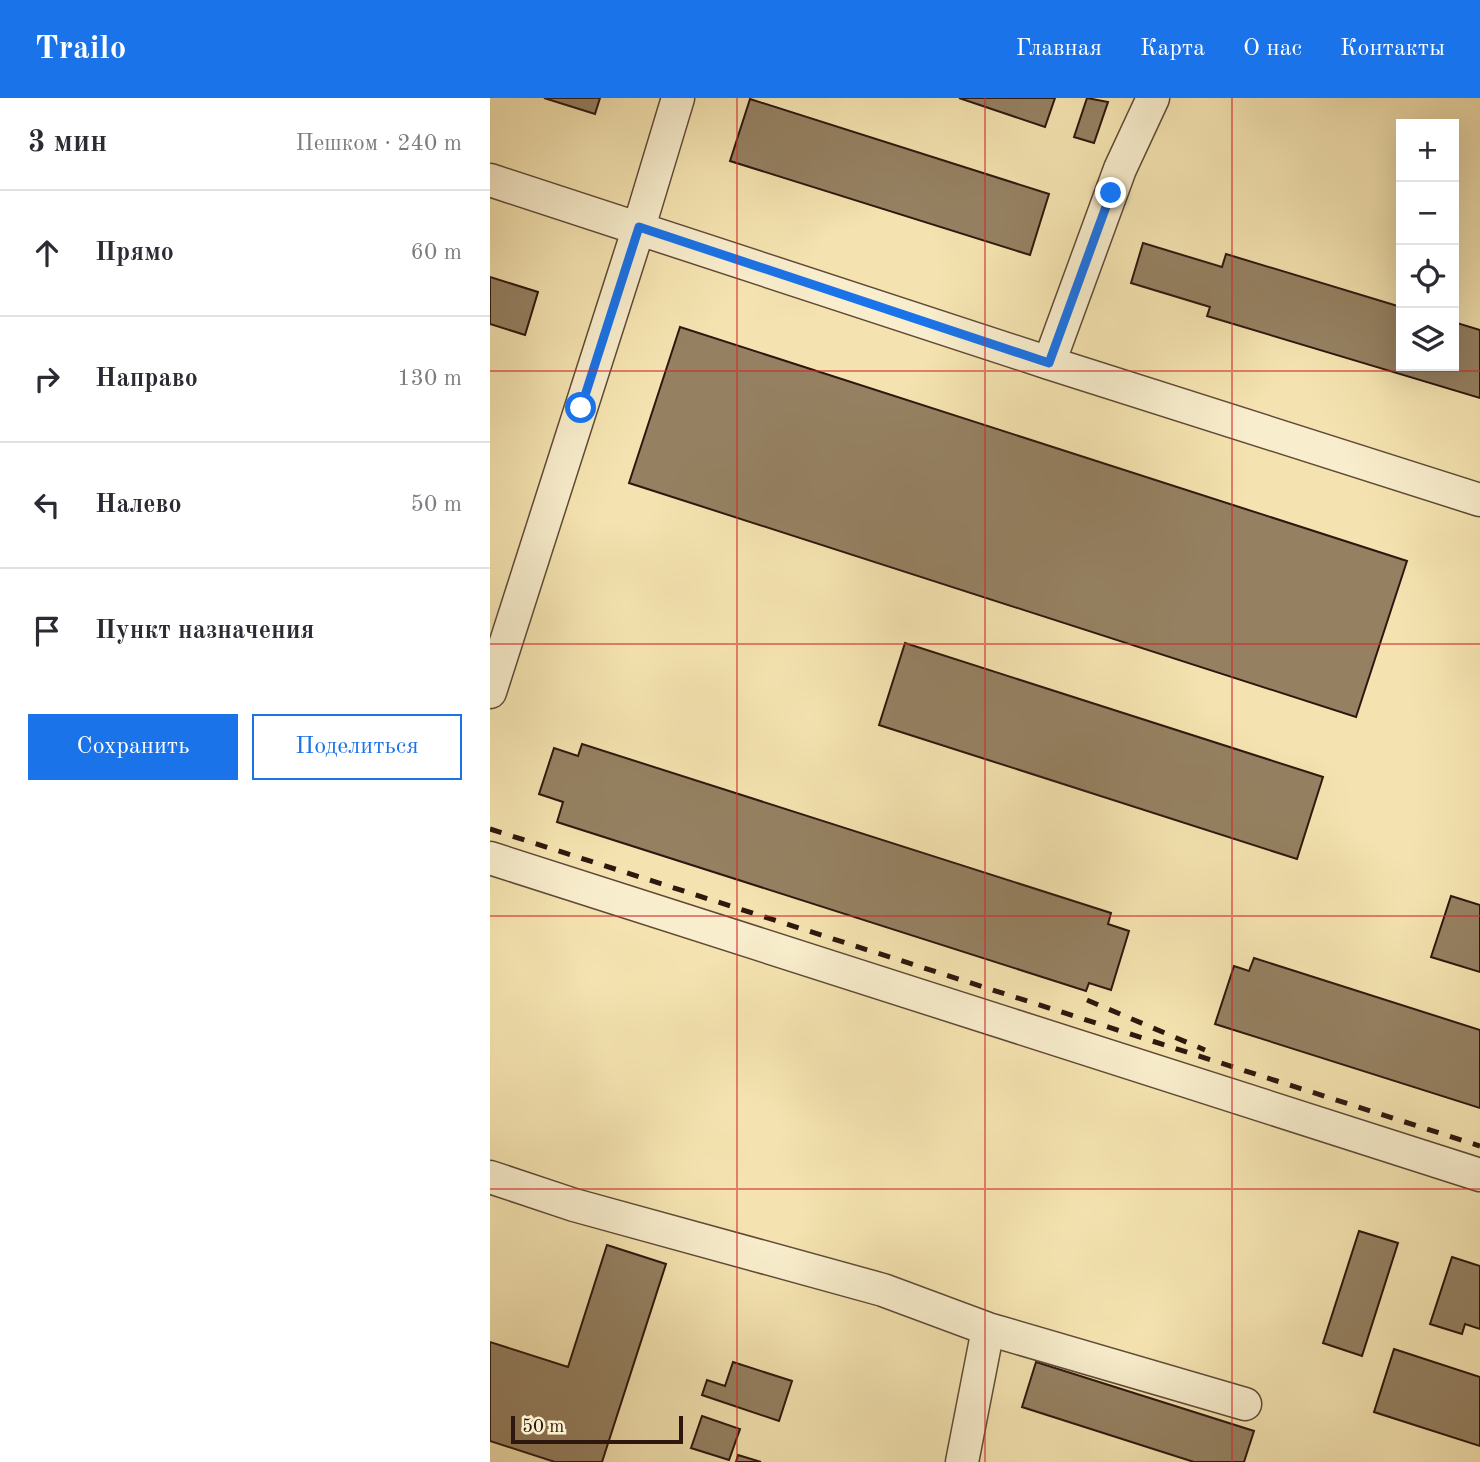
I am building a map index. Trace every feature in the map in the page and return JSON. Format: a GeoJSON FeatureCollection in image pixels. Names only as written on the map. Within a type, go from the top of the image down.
{"type":"FeatureCollection","features":[{"type":"Feature","properties":{"kind":"lane"},"geometry":{"type":"LineString","coordinates":[[490,692],[678,98]]}},
{"type":"Feature","properties":{"kind":"lane"},"geometry":{"type":"LineString","coordinates":[[1049,363],[1120,169],[1153,98]]}},
{"type":"Feature","properties":{"kind":"lane"},"geometry":{"type":"LineString","coordinates":[[490,180],[1049,363],[1480,500]]}},
{"type":"Feature","properties":{"kind":"lane"},"geometry":{"type":"LineString","coordinates":[[490,858],[1480,1175]]}},
{"type":"Feature","properties":{"kind":"lane"},"geometry":{"type":"LineString","coordinates":[[490,1177],[574,1205],[883,1290],[988,1329],[1245,1404]]}},
{"type":"Feature","properties":{"kind":"lane"},"geometry":{"type":"LineString","coordinates":[[962,1462],[988,1329]]}},
{"type":"Feature","properties":{"kind":"building"},"geometry":{"type":"Polygon","coordinates":[[[544,98],[600,98],[595,114],[544,98]]]}},
{"type":"Feature","properties":{"kind":"building"},"geometry":{"type":"Polygon","coordinates":[[[959,98],[1055,98],[1045,127],[959,98]]]}},
{"type":"Feature","properties":{"kind":"building"},"geometry":{"type":"Polygon","coordinates":[[[1087,98],[1108,102],[1094,143],[1074,137],[1087,98]]]}},
{"type":"Feature","properties":{"kind":"building"},"geometry":{"type":"Polygon","coordinates":[[[750,99],[1049,194],[1030,255],[730,161],[750,99]]]}},
{"type":"Feature","properties":{"kind":"building"},"geometry":{"type":"Polygon","coordinates":[[[1143,243],[1222,267],[1226,254],[1396,305],[1396,371],[1459,371],[1459,324],[1480,330],[1480,398],[1207,316],[1210,307],[1131,283],[1143,243]]]}},
{"type":"Feature","properties":{"kind":"building"},"geometry":{"type":"Polygon","coordinates":[[[490,277],[538,292],[525,335],[490,324],[490,277]]]}},
{"type":"Feature","properties":{"kind":"building"},"geometry":{"type":"Polygon","coordinates":[[[680,327],[1407,561],[1356,717],[629,483],[680,327]]]}},
{"type":"Feature","properties":{"kind":"building"},"geometry":{"type":"Polygon","coordinates":[[[905,643],[1323,777],[1297,859],[879,725],[905,643]]]}},
{"type":"Feature","properties":{"kind":"building"},"geometry":{"type":"Polygon","coordinates":[[[582,744],[1111,913],[1108,924],[1129,931],[1111,990],[1089,983],[1086,991],[557,822],[563,802],[539,794],[554,748],[578,756],[582,744]]]}},
{"type":"Feature","properties":{"kind":"building"},"geometry":{"type":"Polygon","coordinates":[[[1451,896],[1480,905],[1480,972],[1431,957],[1451,896]]]}},
{"type":"Feature","properties":{"kind":"building"},"geometry":{"type":"Polygon","coordinates":[[[1254,958],[1480,1030],[1480,1108],[1215,1024],[1234,966],[1249,971],[1254,958]]]}},
{"type":"Feature","properties":{"kind":"building"},"geometry":{"type":"Polygon","coordinates":[[[1359,1231],[1398,1243],[1362,1356],[1323,1343],[1359,1231]]]}},
{"type":"Feature","properties":{"kind":"building"},"geometry":{"type":"Polygon","coordinates":[[[607,1245],[666,1264],[602,1462],[555,1462],[490,1441],[490,1342],[568,1367],[607,1245]]]}},
{"type":"Feature","properties":{"kind":"building"},"geometry":{"type":"Polygon","coordinates":[[[1452,1257],[1480,1266],[1480,1329],[1465,1324],[1462,1334],[1430,1324],[1452,1257]]]}},
{"type":"Feature","properties":{"kind":"building"},"geometry":{"type":"Polygon","coordinates":[[[1394,1349],[1480,1377],[1480,1446],[1374,1412],[1394,1349]]]}},
{"type":"Feature","properties":{"kind":"building"},"geometry":{"type":"Polygon","coordinates":[[[733,1362],[792,1381],[779,1421],[702,1395],[707,1380],[725,1386],[733,1362]]]}},
{"type":"Feature","properties":{"kind":"building"},"geometry":{"type":"Polygon","coordinates":[[[1036,1362],[1254,1431],[1244,1462],[1194,1462],[1022,1407],[1036,1362]]]}},
{"type":"Feature","properties":{"kind":"building"},"geometry":{"type":"Polygon","coordinates":[[[702,1416],[740,1429],[729,1460],[691,1448],[702,1416]]]}},
{"type":"Feature","properties":{"kind":"building"},"geometry":{"type":"Polygon","coordinates":[[[738,1455],[761,1462],[736,1462],[738,1455]]]}},
{"type":"Feature","properties":{"kind":"railway"},"geometry":{"type":"LineString","coordinates":[[490,829],[1480,1146]]}},
{"type":"Feature","properties":{"kind":"railway"},"geometry":{"type":"LineString","coordinates":[[1087,1000],[1205,1050]]}},
{"type":"Feature","properties":{"kind":"route"},"geometry":{"type":"LineString","coordinates":[[581,408],[639,227],[1049,363],[1111,193]]}}]}
